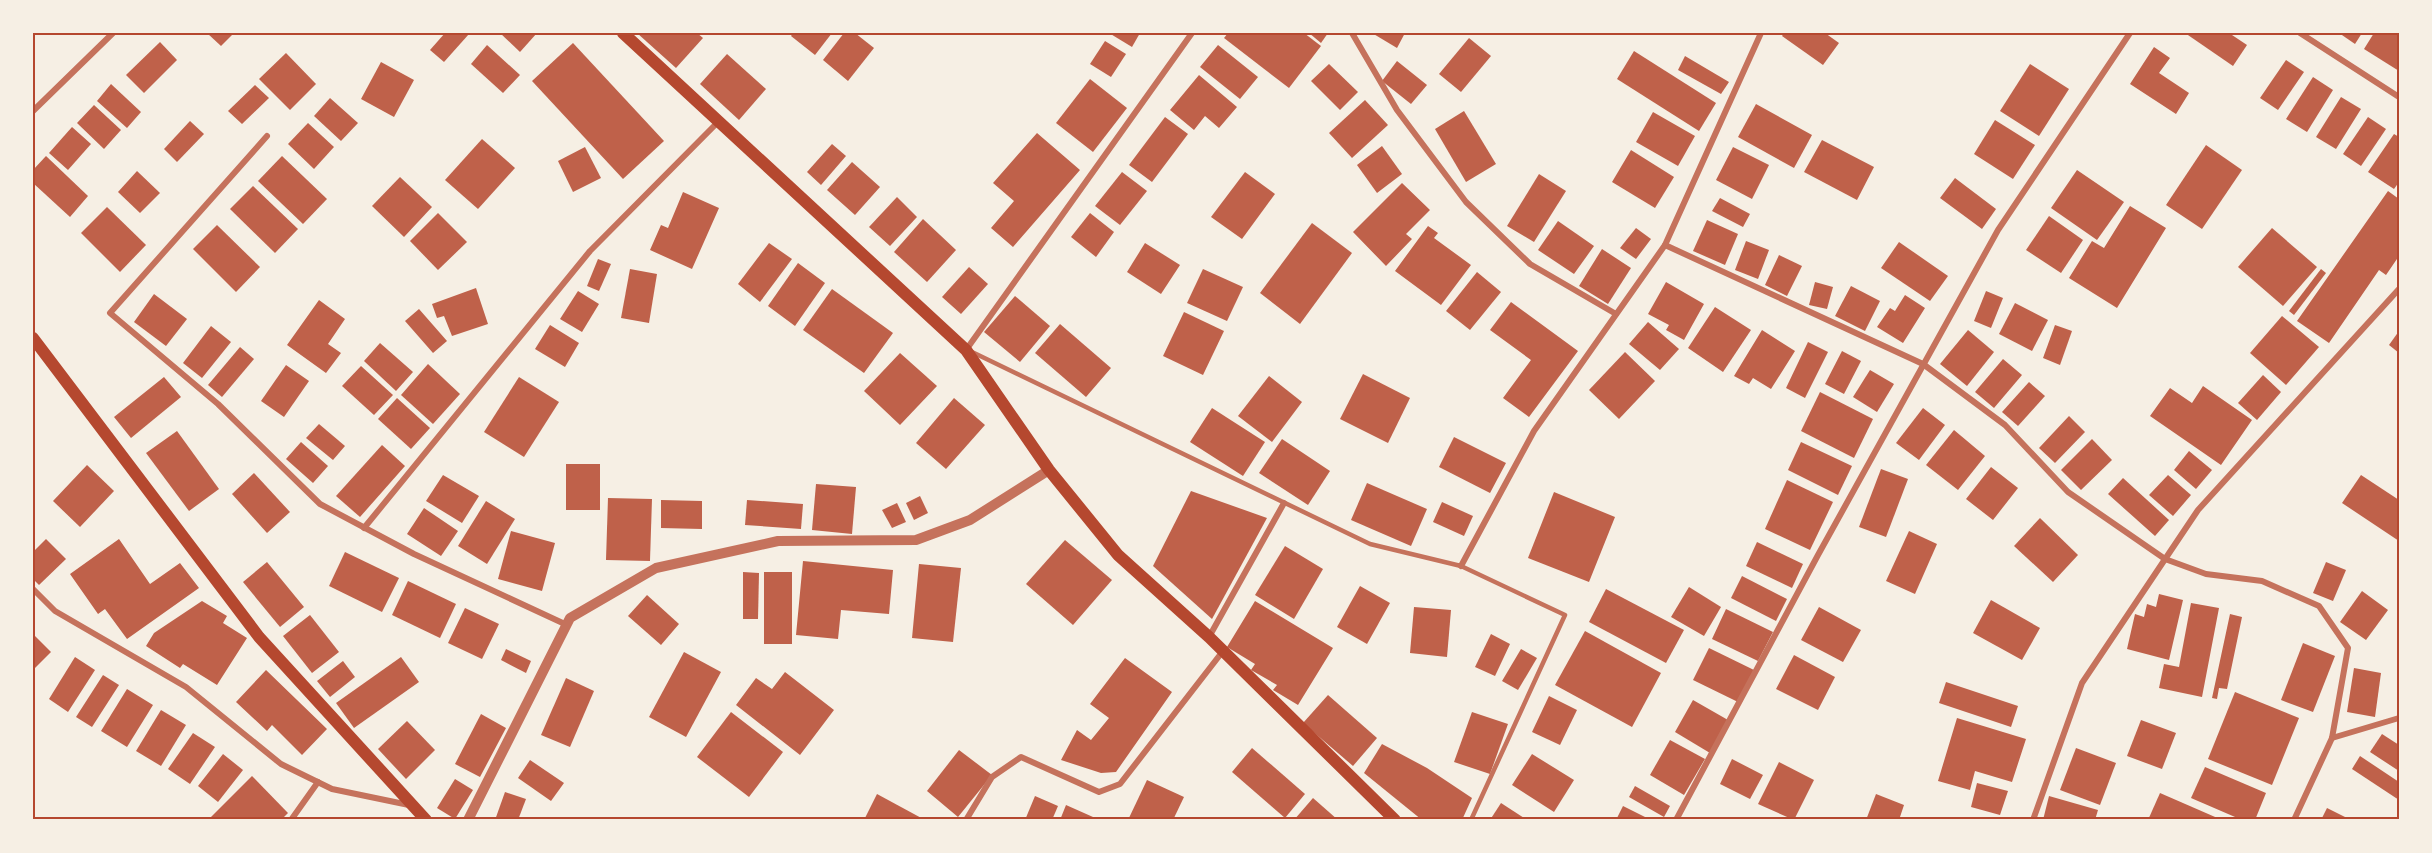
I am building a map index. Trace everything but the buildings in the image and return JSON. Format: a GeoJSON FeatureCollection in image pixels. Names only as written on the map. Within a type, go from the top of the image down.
{"type":"FeatureCollection","features":[{"type":"Feature","properties":{"kind":"main road"},"geometry":{"type":"LineString","coordinates":[[623,33],[966,350],[1049,470],[1118,555],[1209,637],[1395,820]]}},
{"type":"Feature","properties":{"kind":"main road"},"geometry":{"type":"LineString","coordinates":[[33,338],[259,637],[426,820]]}},
{"type":"Feature","properties":{"kind":"street"},"geometry":{"type":"LineString","coordinates":[[33,111],[112,33]]}},
{"type":"Feature","properties":{"kind":"street"},"geometry":{"type":"LineString","coordinates":[[966,350],[1192,33]]}},
{"type":"Feature","properties":{"kind":"street"},"geometry":{"type":"LineString","coordinates":[[1352,33],[1397,110],[1466,202],[1530,264],[1616,314]]}},
{"type":"Feature","properties":{"kind":"street"},"geometry":{"type":"LineString","coordinates":[[1461,566],[1534,431],[1665,245],[1761,33]]}},
{"type":"Feature","properties":{"kind":"street"},"geometry":{"type":"LineString","coordinates":[[1676,820],[1998,230],[2130,33]]}},
{"type":"Feature","properties":{"kind":"street"},"geometry":{"type":"LineString","coordinates":[[2300,33],[2399,97]]}},
{"type":"Feature","properties":{"kind":"street"},"geometry":{"type":"LineString","coordinates":[[364,528],[590,251],[719,121]]}},
{"type":"Feature","properties":{"kind":"street"},"geometry":{"type":"LineString","coordinates":[[267,136],[111,313],[218,404],[320,504],[414,554],[567,625]]}},
{"type":"Feature","properties":{"kind":"street"},"geometry":{"type":"LineString","coordinates":[[1665,245],[1923,364],[2005,425],[2068,492],[2165,559],[2206,574],[2262,581],[2319,606],[2348,648],[2332,738],[2294,820]]}},
{"type":"Feature","properties":{"kind":"street"},"geometry":{"type":"LineString","coordinates":[[2033,820],[2082,683],[2198,510],[2399,289]]}},
{"type":"Feature","properties":{"kind":"street"},"geometry":{"type":"LineString","coordinates":[[468,820],[570,618],[656,568],[778,541],[916,540],[970,520],[1049,470]]}},
{"type":"Feature","properties":{"kind":"street"},"geometry":{"type":"LineString","coordinates":[[1209,637],[1284,503]]}},
{"type":"Feature","properties":{"kind":"street"},"geometry":{"type":"LineString","coordinates":[[33,589],[55,611],[186,687],[281,764],[332,789],[414,807]]}},
{"type":"Feature","properties":{"kind":"street"},"geometry":{"type":"LineString","coordinates":[[966,820],[992,777],[1021,757],[1099,792],[1120,784],[1223,651]]}},
{"type":"Feature","properties":{"kind":"street"},"geometry":{"type":"LineString","coordinates":[[2332,738],[2399,718]]}},
{"type":"Feature","properties":{"kind":"street"},"geometry":{"type":"LineString","coordinates":[[291,820],[318,782]]}},
{"type":"Feature","properties":{"kind":"lane"},"geometry":{"type":"LineString","coordinates":[[966,350],[1371,544],[1461,566],[1565,615],[1471,820]]}}]}
